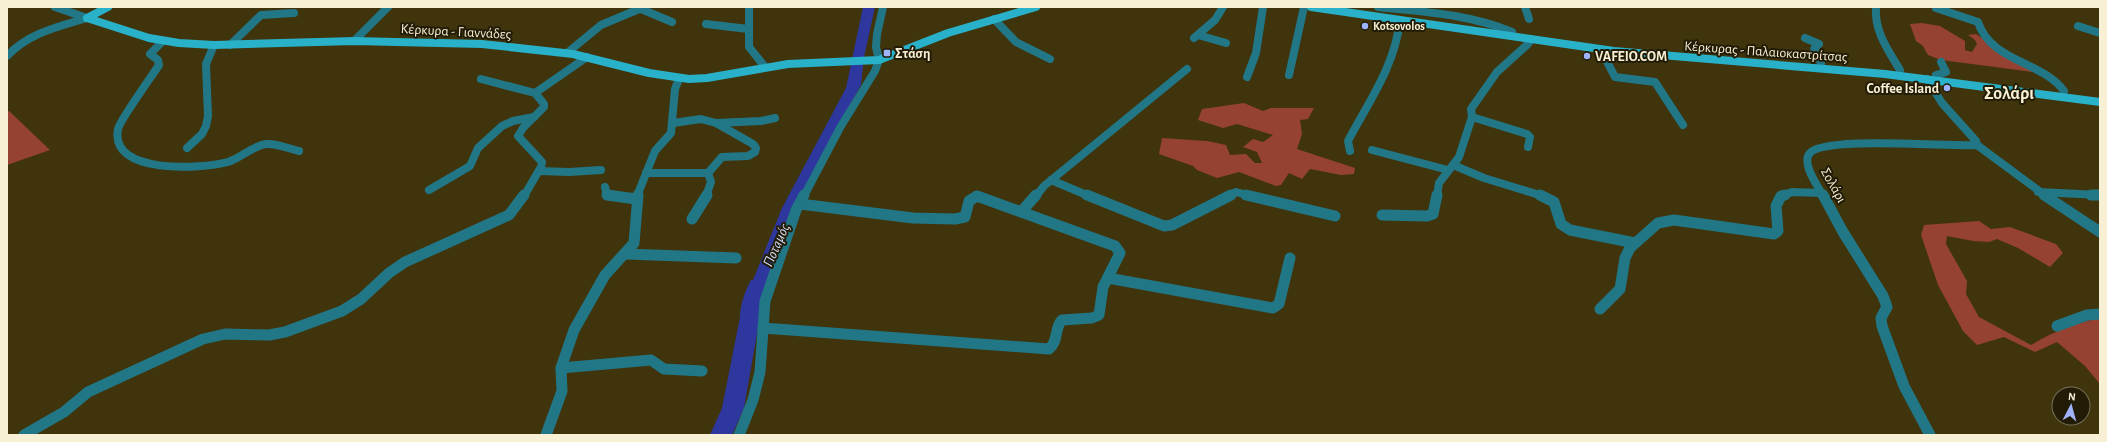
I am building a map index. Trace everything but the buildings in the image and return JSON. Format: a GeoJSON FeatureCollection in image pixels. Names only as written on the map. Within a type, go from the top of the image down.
{"type":"FeatureCollection","features":[{"type":"Feature","properties":{"kind":"main road"},"geometry":{"type":"LineString","coordinates":[[87,18],[108,7]]}},
{"type":"Feature","properties":{"kind":"main road"},"geometry":{"type":"LineString","coordinates":[[879,60],[948,33],[1036,7]]}},
{"type":"Feature","properties":{"kind":"main road","name":"Κέρκυρας - Παλαιοκαστρίτσας"},"geometry":{"type":"LineString","coordinates":[[1311,7],[1601,50],[1932,77],[2100,96]]}},
{"type":"Feature","properties":{"kind":"main road","name":"Κέρκυρας - Παλαιοκαστρίτσας"},"geometry":{"type":"LineString","coordinates":[[1345,7],[1383,9],[1512,32],[1636,49],[1900,70],[1932,77],[2100,102]]}},
{"type":"Feature","properties":{"kind":"main road","name":"Κέρκυρα - Γιαννάδες"},"geometry":{"type":"LineString","coordinates":[[87,18],[163,41],[214,45],[354,41],[482,44],[567,53],[633,70],[679,79],[707,78],[765,67],[879,60]]}},
{"type":"Feature","properties":{"kind":"street"},"geometry":{"type":"LineString","coordinates":[[55,7],[87,18]]}},
{"type":"Feature","properties":{"kind":"street"},"geometry":{"type":"LineString","coordinates":[[354,41],[388,7]]}},
{"type":"Feature","properties":{"kind":"street"},"geometry":{"type":"LineString","coordinates":[[749,7],[748,29],[750,48],[765,67]]}},
{"type":"Feature","properties":{"kind":"street"},"geometry":{"type":"LineString","coordinates":[[739,435],[753,400],[760,372],[765,301],[800,204],[841,126],[875,71],[879,60],[876,53],[877,36],[883,7]]}},
{"type":"Feature","properties":{"kind":"street"},"geometry":{"type":"LineString","coordinates":[[1224,7],[1215,20],[1196,36],[1226,43]]}},
{"type":"Feature","properties":{"kind":"street"},"geometry":{"type":"LineString","coordinates":[[1247,77],[1256,54],[1263,7]]}},
{"type":"Feature","properties":{"kind":"street"},"geometry":{"type":"LineString","coordinates":[[1289,74],[1304,7]]}},
{"type":"Feature","properties":{"kind":"street"},"geometry":{"type":"LineString","coordinates":[[1525,7],[1529,19]]}},
{"type":"Feature","properties":{"kind":"street"},"geometry":{"type":"LineString","coordinates":[[1876,7],[1874,13],[1883,41],[1900,70]]}},
{"type":"Feature","properties":{"kind":"street"},"geometry":{"type":"LineString","coordinates":[[567,53],[601,25],[643,8],[672,22]]}},
{"type":"Feature","properties":{"kind":"street"},"geometry":{"type":"LineString","coordinates":[[1936,8],[1978,22],[1982,34],[1992,44],[2015,60],[2056,80],[2064,91]]}},
{"type":"Feature","properties":{"kind":"street"},"geometry":{"type":"LineString","coordinates":[[1383,9],[1432,9],[1483,20],[1512,32]]}},
{"type":"Feature","properties":{"kind":"street"},"geometry":{"type":"LineString","coordinates":[[230,45],[261,15],[294,13]]}},
{"type":"Feature","properties":{"kind":"street"},"geometry":{"type":"LineString","coordinates":[[7,56],[14,47],[32,36],[87,18]]}},
{"type":"Feature","properties":{"kind":"street"},"geometry":{"type":"LineString","coordinates":[[994,19],[1016,42],[1050,59]]}},
{"type":"Feature","properties":{"kind":"street"},"geometry":{"type":"LineString","coordinates":[[1350,151],[1348,140],[1381,83],[1400,37],[1400,20]]}},
{"type":"Feature","properties":{"kind":"street"},"geometry":{"type":"LineString","coordinates":[[706,24],[748,29]]}},
{"type":"Feature","properties":{"kind":"street"},"geometry":{"type":"LineString","coordinates":[[2078,26],[2100,33]]}},
{"type":"Feature","properties":{"kind":"street"},"geometry":{"type":"LineString","coordinates":[[1805,38],[1819,44],[1814,49],[1821,63]]}},
{"type":"Feature","properties":{"kind":"street"},"geometry":{"type":"LineString","coordinates":[[1382,215],[1427,216],[1433,214],[1439,183],[1451,168],[1462,150],[1472,117],[1471,108],[1490,80],[1528,44],[1531,39]]}},
{"type":"Feature","properties":{"kind":"street"},"geometry":{"type":"LineString","coordinates":[[163,41],[154,48],[150,54],[158,60],[159,65],[118,128],[116,144],[123,153],[134,159],[160,165],[193,168],[231,161],[264,145],[299,151]]}},
{"type":"Feature","properties":{"kind":"street"},"geometry":{"type":"LineString","coordinates":[[187,148],[202,134],[206,126],[208,116],[206,64],[214,45]]}},
{"type":"Feature","properties":{"kind":"street"},"geometry":{"type":"LineString","coordinates":[[1601,50],[1615,77],[1655,82],[1683,125]]}},
{"type":"Feature","properties":{"kind":"street"},"geometry":{"type":"LineString","coordinates":[[535,93],[587,57]]}},
{"type":"Feature","properties":{"kind":"street"},"geometry":{"type":"LineString","coordinates":[[1941,62],[1946,72],[1932,77],[1942,103],[1976,141],[1977,145],[2038,192],[2100,232]]}},
{"type":"Feature","properties":{"kind":"street"},"geometry":{"type":"LineString","coordinates":[[1021,212],[1051,180],[1186,69]]}},
{"type":"Feature","properties":{"kind":"street"},"geometry":{"type":"LineString","coordinates":[[24,435],[64,412],[88,392],[203,339],[225,334],[269,335],[285,332],[342,311],[361,299],[389,273],[405,262],[509,215],[518,205],[539,171],[542,162],[518,136],[519,132],[534,118],[542,109],[544,104],[535,93],[481,79]]}},
{"type":"Feature","properties":{"kind":"street"},"geometry":{"type":"LineString","coordinates":[[546,435],[550,417],[562,390],[561,368],[574,330],[605,274],[626,254],[634,243],[636,200],[655,151],[667,139],[673,123],[675,89],[679,79]]}},
{"type":"Feature","properties":{"kind":"street"},"geometry":{"type":"LineString","coordinates":[[1472,117],[1528,134],[1530,137],[1528,147]]}},
{"type":"Feature","properties":{"kind":"street"},"geometry":{"type":"LineString","coordinates":[[429,190],[470,166],[478,148],[502,126],[513,121],[534,118]]}},
{"type":"Feature","properties":{"kind":"street"},"geometry":{"type":"LineString","coordinates":[[716,123],[761,121],[775,118]]}},
{"type":"Feature","properties":{"kind":"street"},"geometry":{"type":"LineString","coordinates":[[673,123],[701,119],[716,123],[753,144],[756,150],[753,154],[748,156],[725,156],[720,158],[708,173]]}},
{"type":"Feature","properties":{"kind":"street","name":"Σολάρι"},"geometry":{"type":"LineString","coordinates":[[1930,435],[1904,386],[1882,326],[1881,318],[1886,307],[1883,296],[1822,193],[1807,163],[1809,154],[1816,148],[1875,143],[1966,146],[1977,145]]}},
{"type":"Feature","properties":{"kind":"street"},"geometry":{"type":"LineString","coordinates":[[1372,150],[1451,168],[1545,196],[1554,202],[1561,224],[1570,230],[1636,243]]}},
{"type":"Feature","properties":{"kind":"street"},"geometry":{"type":"LineString","coordinates":[[539,171],[569,172],[601,170]]}},
{"type":"Feature","properties":{"kind":"street"},"geometry":{"type":"LineString","coordinates":[[646,173],[708,173]]}},
{"type":"Feature","properties":{"kind":"street"},"geometry":{"type":"LineString","coordinates":[[692,219],[712,185],[711,177],[708,173]]}},
{"type":"Feature","properties":{"kind":"street"},"geometry":{"type":"LineString","coordinates":[[1051,180],[1164,226],[1172,225],[1236,192],[1335,216]]}},
{"type":"Feature","properties":{"kind":"street"},"geometry":{"type":"LineString","coordinates":[[605,187],[605,192],[607,195],[636,200]]}},
{"type":"Feature","properties":{"kind":"street"},"geometry":{"type":"LineString","coordinates":[[1600,309],[1620,289],[1627,252],[1658,223],[1667,220],[1774,234],[1778,231],[1776,206],[1781,196],[1792,192],[1822,193]]}},
{"type":"Feature","properties":{"kind":"street"},"geometry":{"type":"LineString","coordinates":[[2038,192],[2100,195]]}},
{"type":"Feature","properties":{"kind":"street"},"geometry":{"type":"LineString","coordinates":[[763,328],[1050,349],[1056,344],[1059,323],[1062,320],[1092,318],[1099,315],[1100,295],[1120,255],[1117,247],[977,196],[969,200],[965,217],[958,220],[923,219],[800,204]]}},
{"type":"Feature","properties":{"kind":"street"},"geometry":{"type":"LineString","coordinates":[[626,254],[736,258]]}},
{"type":"Feature","properties":{"kind":"street"},"geometry":{"type":"LineString","coordinates":[[1108,278],[1273,308],[1279,304],[1290,258]]}},
{"type":"Feature","properties":{"kind":"street"},"geometry":{"type":"LineString","coordinates":[[2057,326],[2087,316],[2100,314]]}},
{"type":"Feature","properties":{"kind":"street"},"geometry":{"type":"LineString","coordinates":[[561,368],[651,360],[664,369],[702,371]]}},
{"type":"Feature","properties":{"kind":"shaded area"},"geometry":{"type":"Polygon","coordinates":[[[1922,23],[1940,26],[1965,41],[1965,50],[1972,52],[1977,44],[1975,40],[1968,35],[1976,34],[2033,72],[1941,60],[1928,55],[1923,46],[1916,41],[1910,24],[1922,23]]]}},
{"type":"Feature","properties":{"kind":"shaded area"},"geometry":{"type":"Polygon","coordinates":[[[1244,103],[1263,111],[1271,108],[1314,108],[1308,119],[1300,120],[1302,134],[1297,149],[1355,168],[1354,174],[1341,175],[1310,169],[1302,179],[1289,173],[1281,185],[1276,186],[1239,172],[1217,178],[1197,170],[1193,166],[1159,154],[1162,138],[1207,141],[1226,145],[1230,155],[1246,154],[1255,163],[1262,163],[1257,152],[1243,147],[1253,139],[1263,142],[1273,135],[1237,124],[1223,128],[1198,120],[1202,109],[1244,103]]]}},
{"type":"Feature","properties":{"kind":"shaded area"},"geometry":{"type":"Polygon","coordinates":[[[9,111],[50,150],[7,165],[7,112],[9,111]]]}},
{"type":"Feature","properties":{"kind":"shaded area"},"geometry":{"type":"Polygon","coordinates":[[[1979,221],[1991,229],[2010,227],[2056,244],[2063,253],[2050,267],[2018,248],[1997,239],[1989,242],[1973,241],[1947,236],[1946,244],[1967,281],[1966,294],[1979,317],[2031,345],[2064,328],[2100,318],[2100,384],[2085,366],[2057,342],[2035,352],[2004,337],[1977,345],[1963,331],[1938,285],[1921,235],[1924,225],[1979,221]]]}},
{"type":"Feature","properties":{"kind":"water"},"geometry":{"type":"Polygon","coordinates":[[[863,7],[875,7],[864,57],[861,85],[797,202],[759,301],[750,308],[743,305],[782,208],[846,88],[863,7]]]}},
{"type":"Feature","properties":{"kind":"waterway","name":"Ποταμός"},"geometry":{"type":"LineString","coordinates":[[721,435],[733,408],[750,317],[750,308],[758,285]]}},
{"type":"Feature","properties":{"kind":"place","name":"Kotsovolos"},"geometry":{"type":"Point","coordinates":[1365,26]}},
{"type":"Feature","properties":{"kind":"place","name":"Στάση"},"geometry":{"type":"Point","coordinates":[887,53]}},
{"type":"Feature","properties":{"kind":"place","name":"VAFEIO.COM"},"geometry":{"type":"Point","coordinates":[1587,56]}},
{"type":"Feature","properties":{"kind":"place","name":"Coffee Island"},"geometry":{"type":"Point","coordinates":[1947,88]}},
{"type":"Feature","properties":{"kind":"district","name":"Σολάρι"},"geometry":{"type":"Point","coordinates":[2009,93]}}]}
